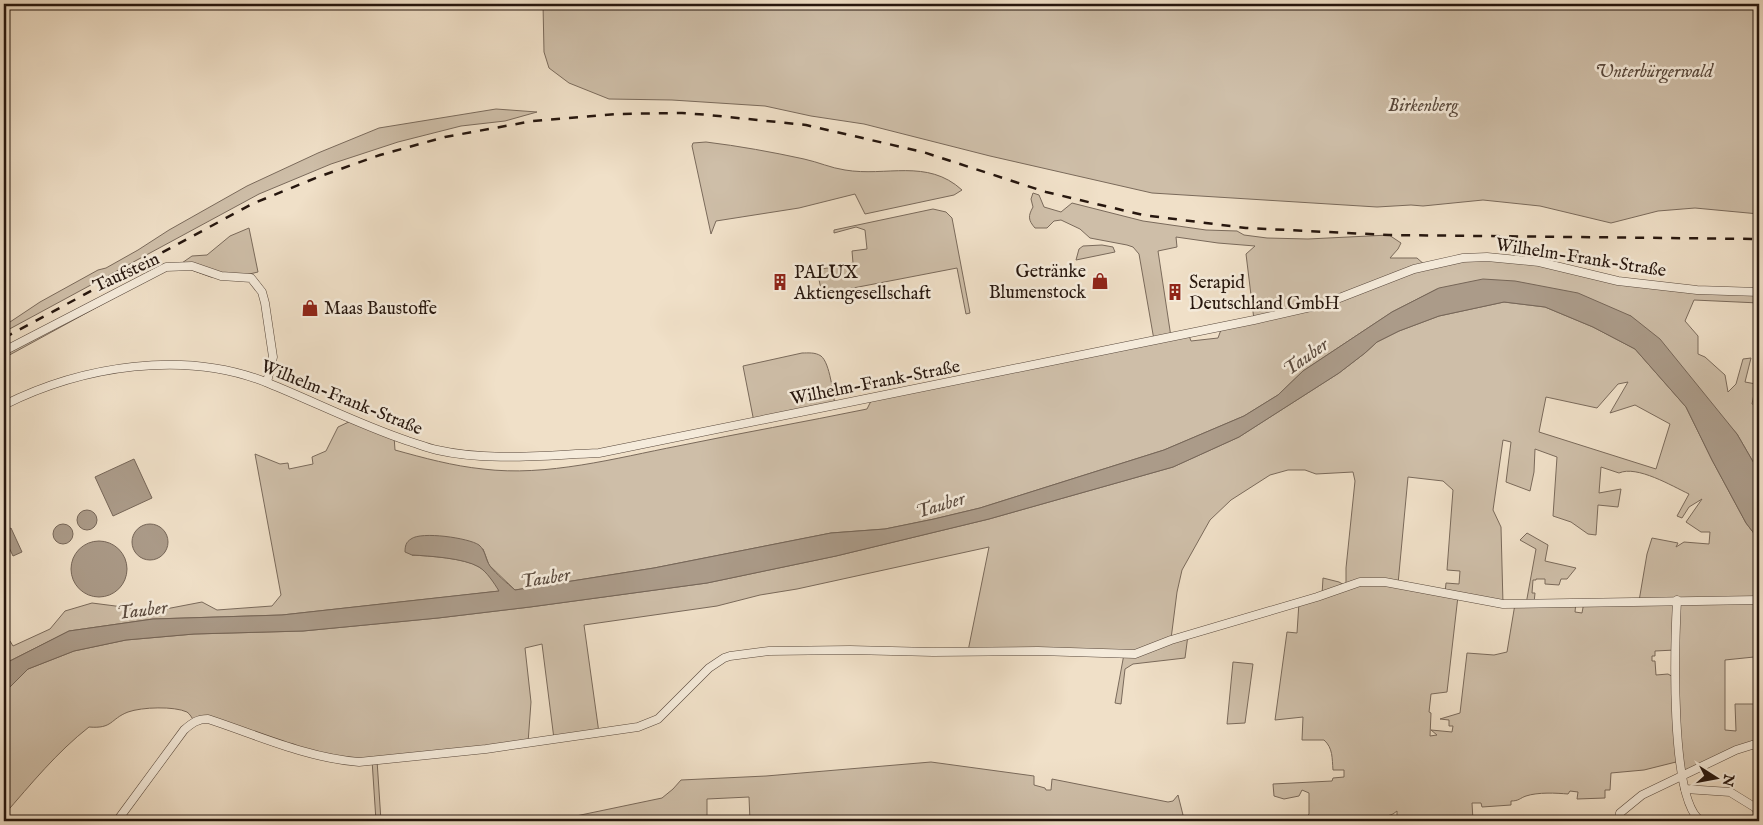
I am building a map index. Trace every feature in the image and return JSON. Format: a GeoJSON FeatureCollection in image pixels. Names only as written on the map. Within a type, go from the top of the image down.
{"type":"FeatureCollection","features":[{"type":"Feature","properties":{"kind":"street","name":"Wilhelm-Frank-Straße"},"geometry":{"type":"LineString","coordinates":[[4,405],[45,388],[83,376],[128,367],[157,364],[198,365],[245,374],[376,430],[436,450],[503,458],[599,453],[1268,317],[1324,304],[1414,269],[1463,258],[1487,257],[1522,260],[1618,280],[1678,288],[1759,292]]}},
{"type":"Feature","properties":{"kind":"street","name":"Taufstein"},"geometry":{"type":"LineString","coordinates":[[4,351],[166,267],[192,266],[221,276],[251,278],[262,292],[273,358],[267,382]]}},
{"type":"Feature","properties":{"kind":"street"},"geometry":{"type":"LineString","coordinates":[[117,821],[184,730],[200,719],[307,752],[343,761],[359,762],[486,749],[638,727],[658,719],[708,668],[724,658],[746,653],[850,650],[933,652],[1000,650],[1135,654],[1179,637],[1317,597],[1360,582],[1385,582],[1503,604],[1759,600]]}},
{"type":"Feature","properties":{"kind":"street"},"geometry":{"type":"LineString","coordinates":[[1677,600],[1675,685],[1677,738],[1685,789],[1694,816],[1701,821]]}},
{"type":"Feature","properties":{"kind":"street"},"geometry":{"type":"LineString","coordinates":[[1618,821],[1620,813],[1642,795],[1736,750],[1759,744]]}},
{"type":"Feature","properties":{"kind":"street"},"geometry":{"type":"LineString","coordinates":[[1685,789],[1730,792],[1756,808],[1758,819]]}},
{"type":"Feature","properties":{"kind":"green space","name":"Birkenberg"},"geometry":{"type":"Polygon","coordinates":[[[543,4],[1759,4],[1759,214],[1695,208],[1658,211],[1611,223],[1540,206],[1483,200],[1423,206],[1377,207],[1152,193],[990,156],[864,124],[811,116],[765,106],[672,100],[609,99],[569,83],[549,68],[544,52],[543,4]]]}},
{"type":"Feature","properties":{"kind":"green space"},"geometry":{"type":"Polygon","coordinates":[[[496,109],[537,112],[505,121],[461,126],[398,142],[331,164],[259,194],[4,332],[4,326],[40,302],[98,270],[106,268],[247,186],[318,153],[379,128],[496,109]]]}},
{"type":"Feature","properties":{"kind":"green space"},"geometry":{"type":"Polygon","coordinates":[[[706,142],[780,154],[845,170],[860,172],[920,171],[935,174],[949,180],[962,190],[954,195],[865,214],[855,194],[799,208],[716,221],[711,234],[692,146],[693,143],[706,142]]]}},
{"type":"Feature","properties":{"kind":"green space"},"geometry":{"type":"Polygon","coordinates":[[[1033,193],[1039,195],[1044,207],[1061,212],[1072,203],[1143,221],[1206,230],[1237,231],[1244,235],[1267,238],[1308,239],[1389,235],[1401,243],[1390,258],[1417,258],[1426,266],[1442,262],[1504,258],[1618,281],[1759,292],[1759,303],[1694,300],[1685,321],[1698,336],[1698,354],[1705,357],[1725,375],[1728,392],[1736,384],[1743,359],[1751,358],[1745,382],[1756,384],[1752,404],[1759,406],[1759,472],[1737,434],[1631,316],[1437,289],[1392,312],[1303,371],[1278,395],[1244,416],[1164,450],[980,508],[885,529],[831,533],[654,568],[515,590],[489,565],[483,549],[412,555],[447,558],[473,564],[491,578],[500,591],[282,615],[153,619],[69,631],[4,664],[4,645],[10,641],[13,646],[50,629],[65,611],[92,603],[131,608],[145,613],[202,602],[217,610],[272,606],[281,595],[255,454],[280,464],[288,463],[289,469],[313,464],[312,457],[326,451],[338,427],[353,420],[394,436],[395,450],[439,461],[472,468],[507,471],[556,468],[606,461],[867,409],[873,397],[1154,340],[1139,254],[1133,247],[1090,238],[1080,229],[1061,220],[1054,221],[1047,228],[1035,228],[1030,218],[1033,207],[1031,199],[1033,193]],[[1176,237],[1177,247],[1158,251],[1171,337],[1188,333],[1191,341],[1218,338],[1222,327],[1254,320],[1246,254],[1255,246],[1176,237]]]}},
{"type":"Feature","properties":{"kind":"green space"},"geometry":{"type":"Polygon","coordinates":[[[933,209],[946,212],[952,218],[970,313],[966,314],[957,268],[822,294],[817,270],[853,263],[852,251],[867,249],[865,230],[856,227],[834,233],[834,230],[933,209]]]}},
{"type":"Feature","properties":{"kind":"green space"},"geometry":{"type":"Polygon","coordinates":[[[249,228],[258,272],[237,277],[211,277],[189,269],[165,270],[4,358],[4,351],[166,267],[179,265],[192,256],[207,255],[230,236],[249,228]]]}},
{"type":"Feature","properties":{"kind":"green space"},"geometry":{"type":"Polygon","coordinates":[[[1102,245],[1113,247],[1115,252],[1076,260],[1079,249],[1083,246],[1102,245]]]}},
{"type":"Feature","properties":{"kind":"green space"},"geometry":{"type":"Polygon","coordinates":[[[1504,302],[1545,307],[1593,327],[1635,349],[1686,407],[1746,523],[1759,540],[1759,623],[1757,624],[1754,657],[1725,660],[1725,730],[1736,731],[1735,704],[1759,704],[1759,744],[1682,777],[1680,761],[1644,770],[1611,773],[1610,790],[1605,790],[1605,798],[1577,799],[1578,792],[1570,791],[1568,794],[1547,793],[1531,795],[1511,801],[1511,805],[1482,807],[1481,803],[1472,803],[1473,821],[1453,821],[1451,817],[1397,818],[1397,811],[1377,821],[1303,821],[1309,814],[1309,793],[1302,790],[1299,796],[1284,799],[1274,796],[1273,784],[1332,781],[1333,778],[1344,777],[1344,770],[1333,770],[1331,750],[1324,740],[1302,740],[1303,717],[1275,720],[1287,632],[1297,633],[1299,602],[1322,595],[1323,578],[1346,586],[1346,568],[1355,481],[1353,472],[1316,474],[1305,470],[1288,470],[1270,475],[1231,500],[1210,520],[1182,570],[1177,592],[1171,639],[1188,635],[1185,658],[1133,664],[1125,669],[1121,704],[1115,703],[1124,654],[968,651],[989,547],[797,589],[760,595],[717,606],[584,625],[599,733],[554,739],[542,644],[525,648],[531,702],[528,743],[377,760],[381,821],[376,821],[372,760],[343,761],[208,719],[194,721],[188,713],[181,710],[158,708],[134,710],[107,725],[89,727],[55,758],[4,815],[4,693],[28,669],[74,651],[126,640],[194,634],[303,631],[438,618],[707,583],[836,556],[989,519],[1173,467],[1239,437],[1339,373],[1377,342],[1399,331],[1439,316],[1504,302]],[[1628,382],[1618,384],[1597,408],[1546,397],[1539,432],[1656,469],[1670,424],[1635,405],[1610,413],[1628,382]],[[1503,440],[1493,510],[1501,527],[1503,604],[1458,596],[1447,692],[1431,694],[1429,712],[1431,713],[1430,736],[1437,735],[1431,730],[1452,732],[1453,726],[1449,726],[1449,720],[1440,719],[1460,713],[1467,653],[1494,655],[1507,652],[1515,604],[1526,604],[1536,549],[1520,540],[1527,533],[1548,545],[1545,561],[1576,568],[1567,579],[1561,579],[1559,585],[1545,584],[1545,579],[1533,580],[1532,593],[1535,593],[1534,603],[1576,602],[1575,612],[1582,613],[1584,602],[1639,601],[1647,554],[1652,538],[1678,543],[1676,547],[1684,542],[1709,544],[1710,532],[1701,532],[1686,522],[1702,499],[1689,507],[1682,518],[1677,516],[1689,494],[1645,474],[1626,471],[1619,473],[1601,467],[1599,493],[1621,489],[1618,507],[1598,505],[1596,535],[1588,534],[1571,522],[1553,516],[1557,457],[1535,449],[1534,472],[1530,491],[1506,482],[1511,442],[1503,440]],[[1408,477],[1398,584],[1445,593],[1446,583],[1459,584],[1460,571],[1447,570],[1453,490],[1443,481],[1408,477]],[[1675,650],[1655,651],[1652,661],[1655,661],[1656,675],[1668,674],[1675,678],[1675,650]]]}},
{"type":"Feature","properties":{"kind":"green space"},"geometry":{"type":"Polygon","coordinates":[[[802,353],[816,354],[824,360],[831,379],[835,405],[754,422],[743,366],[802,353]]]}},
{"type":"Feature","properties":{"kind":"green space"},"geometry":{"type":"Polygon","coordinates":[[[1233,662],[1253,664],[1245,723],[1227,724],[1233,662]]]}},
{"type":"Feature","properties":{"kind":"green space"},"geometry":{"type":"Polygon","coordinates":[[[931,762],[1034,776],[1034,785],[1046,790],[1051,790],[1052,779],[1168,802],[1173,801],[1178,795],[1183,815],[1168,821],[750,821],[749,797],[707,799],[707,821],[552,821],[662,798],[681,780],[766,776],[931,762]]]}},
{"type":"Feature","properties":{"kind":"shaded area"},"geometry":{"type":"Polygon","coordinates":[[[1483,279],[1515,281],[1578,293],[1631,316],[1660,339],[1737,434],[1759,472],[1759,540],[1746,523],[1686,407],[1635,349],[1593,327],[1545,307],[1504,302],[1439,316],[1399,331],[1377,342],[1339,373],[1239,437],[1173,467],[989,519],[836,556],[707,583],[438,618],[303,631],[194,634],[126,640],[74,651],[28,669],[4,693],[4,664],[69,631],[153,619],[282,615],[499,591],[485,572],[473,564],[446,558],[412,555],[405,552],[407,543],[416,537],[445,536],[474,542],[483,550],[490,566],[515,590],[654,568],[831,533],[885,529],[980,508],[1164,450],[1244,416],[1278,395],[1303,371],[1392,312],[1439,288],[1483,279]]]}},
{"type":"Feature","properties":{"kind":"shaded area"},"geometry":{"type":"Polygon","coordinates":[[[134,459],[152,498],[113,516],[95,477],[134,459]]]}},
{"type":"Feature","properties":{"kind":"shaded area"},"geometry":{"type":"Polygon","coordinates":[[[83,510],[91,510],[97,516],[97,524],[91,530],[83,530],[77,524],[77,516],[83,510]]]}},
{"type":"Feature","properties":{"kind":"shaded area"},"geometry":{"type":"Polygon","coordinates":[[[63,524],[70,527],[73,534],[70,541],[63,544],[56,541],[53,534],[56,527],[63,524]]]}},
{"type":"Feature","properties":{"kind":"shaded area"},"geometry":{"type":"Polygon","coordinates":[[[150,524],[157,525],[163,529],[167,535],[167,549],[163,555],[157,559],[150,560],[143,559],[137,555],[133,549],[132,542],[133,535],[137,529],[143,525],[150,524]]]}},
{"type":"Feature","properties":{"kind":"shaded area"},"geometry":{"type":"Polygon","coordinates":[[[11,528],[22,552],[13,556],[4,537],[4,532],[11,528]]]}},
{"type":"Feature","properties":{"kind":"shaded area"},"geometry":{"type":"Polygon","coordinates":[[[93,541],[105,541],[115,545],[123,553],[127,569],[123,585],[115,593],[105,597],[93,597],[83,593],[75,585],[71,575],[71,563],[75,553],[83,545],[93,541]]]}},
{"type":"Feature","properties":{"kind":"railway"},"geometry":{"type":"LineString","coordinates":[[4,338],[252,204],[318,177],[380,155],[445,137],[533,121],[616,114],[682,113],[806,125],[923,152],[1046,192],[1143,215],[1246,228],[1389,235],[1759,239]]}},
{"type":"Feature","properties":{"kind":"place","name":"Getränke Blumenstock"},"geometry":{"type":"Point","coordinates":[1100,281]}},
{"type":"Feature","properties":{"kind":"place","name":"PALUX Aktiengesellschaft"},"geometry":{"type":"Point","coordinates":[780,282]}},
{"type":"Feature","properties":{"kind":"place","name":"Serapid Deutschland GmbH"},"geometry":{"type":"Point","coordinates":[1175,292]}},
{"type":"Feature","properties":{"kind":"place","name":"Maas Baustoffe"},"geometry":{"type":"Point","coordinates":[310,308]}},
{"type":"Feature","properties":{"kind":"park label","name":"Unterbürgerwald"},"geometry":{"type":"Point","coordinates":[1654,71]}},
{"type":"Feature","properties":{"kind":"water label","name":"Tauber"},"geometry":{"type":"Point","coordinates":[1305,356]}},
{"type":"Feature","properties":{"kind":"water label","name":"Tauber"},"geometry":{"type":"Point","coordinates":[940,504]}},
{"type":"Feature","properties":{"kind":"water label","name":"Tauber"},"geometry":{"type":"Point","coordinates":[545,577]}},
{"type":"Feature","properties":{"kind":"water label","name":"Tauber"},"geometry":{"type":"Point","coordinates":[142,609]}}]}
